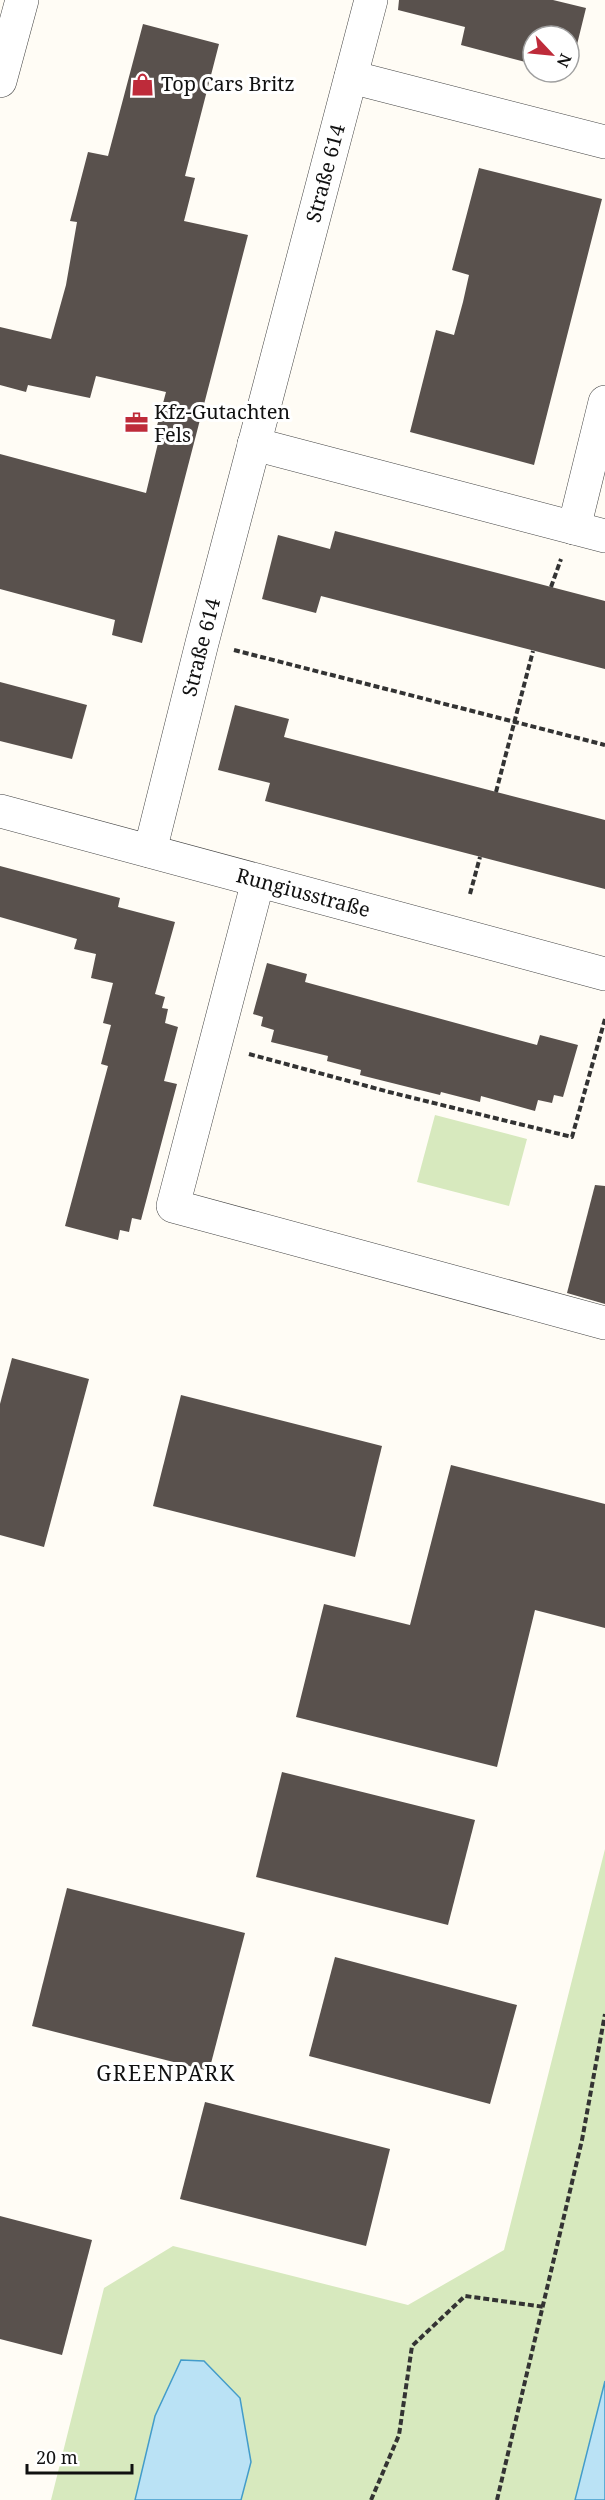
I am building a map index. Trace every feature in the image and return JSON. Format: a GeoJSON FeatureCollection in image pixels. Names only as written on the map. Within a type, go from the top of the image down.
{"type":"FeatureCollection","features":[{"type":"Feature","properties":{"kind":"street"},"geometry":{"type":"LineString","coordinates":[[0,81],[22,0]]}},
{"type":"Feature","properties":{"kind":"street","name":"Straße 614"},"geometry":{"type":"LineString","coordinates":[[150,851],[202,643],[371,0]]}},
{"type":"Feature","properties":{"kind":"street"},"geometry":{"type":"LineString","coordinates":[[351,77],[605,142]]}},
{"type":"Feature","properties":{"kind":"street"},"geometry":{"type":"LineString","coordinates":[[254,444],[590,532],[605,402]]}},
{"type":"Feature","properties":{"kind":"street","name":"Rungiusstraße"},"geometry":{"type":"LineString","coordinates":[[0,811],[605,974]]}},
{"type":"Feature","properties":{"kind":"street"},"geometry":{"type":"LineString","coordinates":[[258,881],[173,1206],[605,1323]]}},
{"type":"Feature","properties":{"kind":"path"},"geometry":{"type":"LineString","coordinates":[[202,643],[605,745]]}},
{"type":"Feature","properties":{"kind":"path"},"geometry":{"type":"LineString","coordinates":[[496,792],[533,651]]}},
{"type":"Feature","properties":{"kind":"path"},"geometry":{"type":"LineString","coordinates":[[470,894],[480,857]]}},
{"type":"Feature","properties":{"kind":"path"},"geometry":{"type":"LineString","coordinates":[[215,1045],[389,1092],[572,1137],[605,1019]]}},
{"type":"Feature","properties":{"kind":"path"},"geometry":{"type":"LineString","coordinates":[[497,2500],[545,2307],[582,2140],[605,2014]]}},
{"type":"Feature","properties":{"kind":"path"},"geometry":{"type":"LineString","coordinates":[[371,2500],[399,2435],[412,2346],[465,2296],[545,2307]]}},
{"type":"Feature","properties":{"kind":"green space"},"geometry":{"type":"Polygon","coordinates":[[[435,1115],[527,1139],[509,1206],[417,1182],[435,1115]]]}},
{"type":"Feature","properties":{"kind":"green space"},"geometry":{"type":"Polygon","coordinates":[[[605,1849],[605,2381],[575,2500],[51,2500],[104,2288],[173,2246],[408,2305],[504,2250],[605,1849]]]}},
{"type":"Feature","properties":{"kind":"water"},"geometry":{"type":"Polygon","coordinates":[[[181,2360],[204,2361],[240,2398],[251,2462],[241,2500],[135,2500],[155,2416],[181,2360]]]}},
{"type":"Feature","properties":{"kind":"water"},"geometry":{"type":"Polygon","coordinates":[[[605,2381],[605,2500],[575,2500],[605,2381]]]}},
{"type":"Feature","properties":{"kind":"building"},"geometry":{"type":"Polygon","coordinates":[[[399,0],[553,0],[586,8],[581,28],[581,24],[521,24],[521,61],[461,45],[465,27],[398,10],[399,0]]]}},
{"type":"Feature","properties":{"kind":"building"},"geometry":{"type":"Polygon","coordinates":[[[143,24],[219,44],[185,176],[195,178],[184,221],[248,235],[142,643],[112,635],[115,620],[0,589],[0,454],[146,493],[159,439],[154,437],[166,392],[96,376],[90,398],[28,385],[26,392],[0,385],[0,327],[51,339],[66,285],[77,222],[70,221],[88,152],[108,156],[143,24]]]}},
{"type":"Feature","properties":{"kind":"building"},"geometry":{"type":"Polygon","coordinates":[[[479,168],[602,199],[534,465],[410,432],[436,330],[454,335],[463,302],[469,275],[452,270],[479,168]]]}},
{"type":"Feature","properties":{"kind":"building"},"geometry":{"type":"Polygon","coordinates":[[[335,531],[605,601],[605,669],[321,596],[316,613],[262,599],[278,535],[330,549],[335,531]]]}},
{"type":"Feature","properties":{"kind":"building"},"geometry":{"type":"Polygon","coordinates":[[[0,682],[87,705],[72,759],[0,741],[0,682]]]}},
{"type":"Feature","properties":{"kind":"building"},"geometry":{"type":"Polygon","coordinates":[[[235,705],[289,719],[284,737],[605,820],[605,889],[265,801],[270,783],[218,770],[235,705]]]}},
{"type":"Feature","properties":{"kind":"building"},"geometry":{"type":"Polygon","coordinates":[[[0,866],[120,898],[118,907],[175,922],[155,994],[165,997],[162,1008],[168,1009],[165,1023],[178,1027],[164,1081],[177,1084],[141,1220],[132,1218],[129,1232],[120,1230],[118,1240],[65,1226],[108,1066],[101,1064],[111,1025],[103,1023],[113,983],[91,978],[96,954],[74,949],[77,939],[0,917],[0,866]]]}},
{"type":"Feature","properties":{"kind":"building"},"geometry":{"type":"Polygon","coordinates":[[[267,963],[307,974],[305,982],[537,1045],[540,1035],[578,1045],[563,1097],[554,1095],[552,1103],[538,1100],[535,1111],[481,1096],[480,1102],[441,1092],[440,1095],[360,1075],[361,1070],[327,1061],[328,1056],[271,1042],[274,1030],[261,1026],[263,1017],[253,1014],[267,963]]]}},
{"type":"Feature","properties":{"kind":"building"},"geometry":{"type":"Polygon","coordinates":[[[595,1185],[605,1186],[605,1304],[567,1293],[595,1185]]]}},
{"type":"Feature","properties":{"kind":"building"},"geometry":{"type":"Polygon","coordinates":[[[12,1358],[89,1379],[44,1547],[0,1535],[0,1404],[12,1358]]]}},
{"type":"Feature","properties":{"kind":"building"},"geometry":{"type":"Polygon","coordinates":[[[181,1395],[382,1446],[355,1557],[153,1506],[181,1395]]]}},
{"type":"Feature","properties":{"kind":"building"},"geometry":{"type":"Polygon","coordinates":[[[451,1465],[605,1504],[605,1628],[535,1610],[497,1767],[296,1717],[324,1604],[410,1625],[451,1465]]]}},
{"type":"Feature","properties":{"kind":"building"},"geometry":{"type":"Polygon","coordinates":[[[282,1772],[475,1820],[448,1925],[256,1877],[282,1772]]]}},
{"type":"Feature","properties":{"kind":"building"},"geometry":{"type":"Polygon","coordinates":[[[67,1888],[245,1933],[209,2071],[32,2026],[67,1888]]]}},
{"type":"Feature","properties":{"kind":"building"},"geometry":{"type":"Polygon","coordinates":[[[335,1957],[517,2005],[490,2104],[309,2056],[335,1957]]]}},
{"type":"Feature","properties":{"kind":"building"},"geometry":{"type":"Polygon","coordinates":[[[205,2102],[390,2149],[366,2246],[180,2199],[205,2102]]]}},
{"type":"Feature","properties":{"kind":"building"},"geometry":{"type":"Polygon","coordinates":[[[0,2216],[92,2240],[62,2355],[0,2339],[0,2216]]]}},
{"type":"Feature","properties":{"kind":"place","name":"Top Cars Britz"},"geometry":{"type":"Point","coordinates":[143,84]}},
{"type":"Feature","properties":{"kind":"place","name":"Kfz-Gutachten Fels"},"geometry":{"type":"Point","coordinates":[136,423]}},
{"type":"Feature","properties":{"kind":"district","name":"GREENPARK"},"geometry":{"type":"Point","coordinates":[166,2074]}}]}
